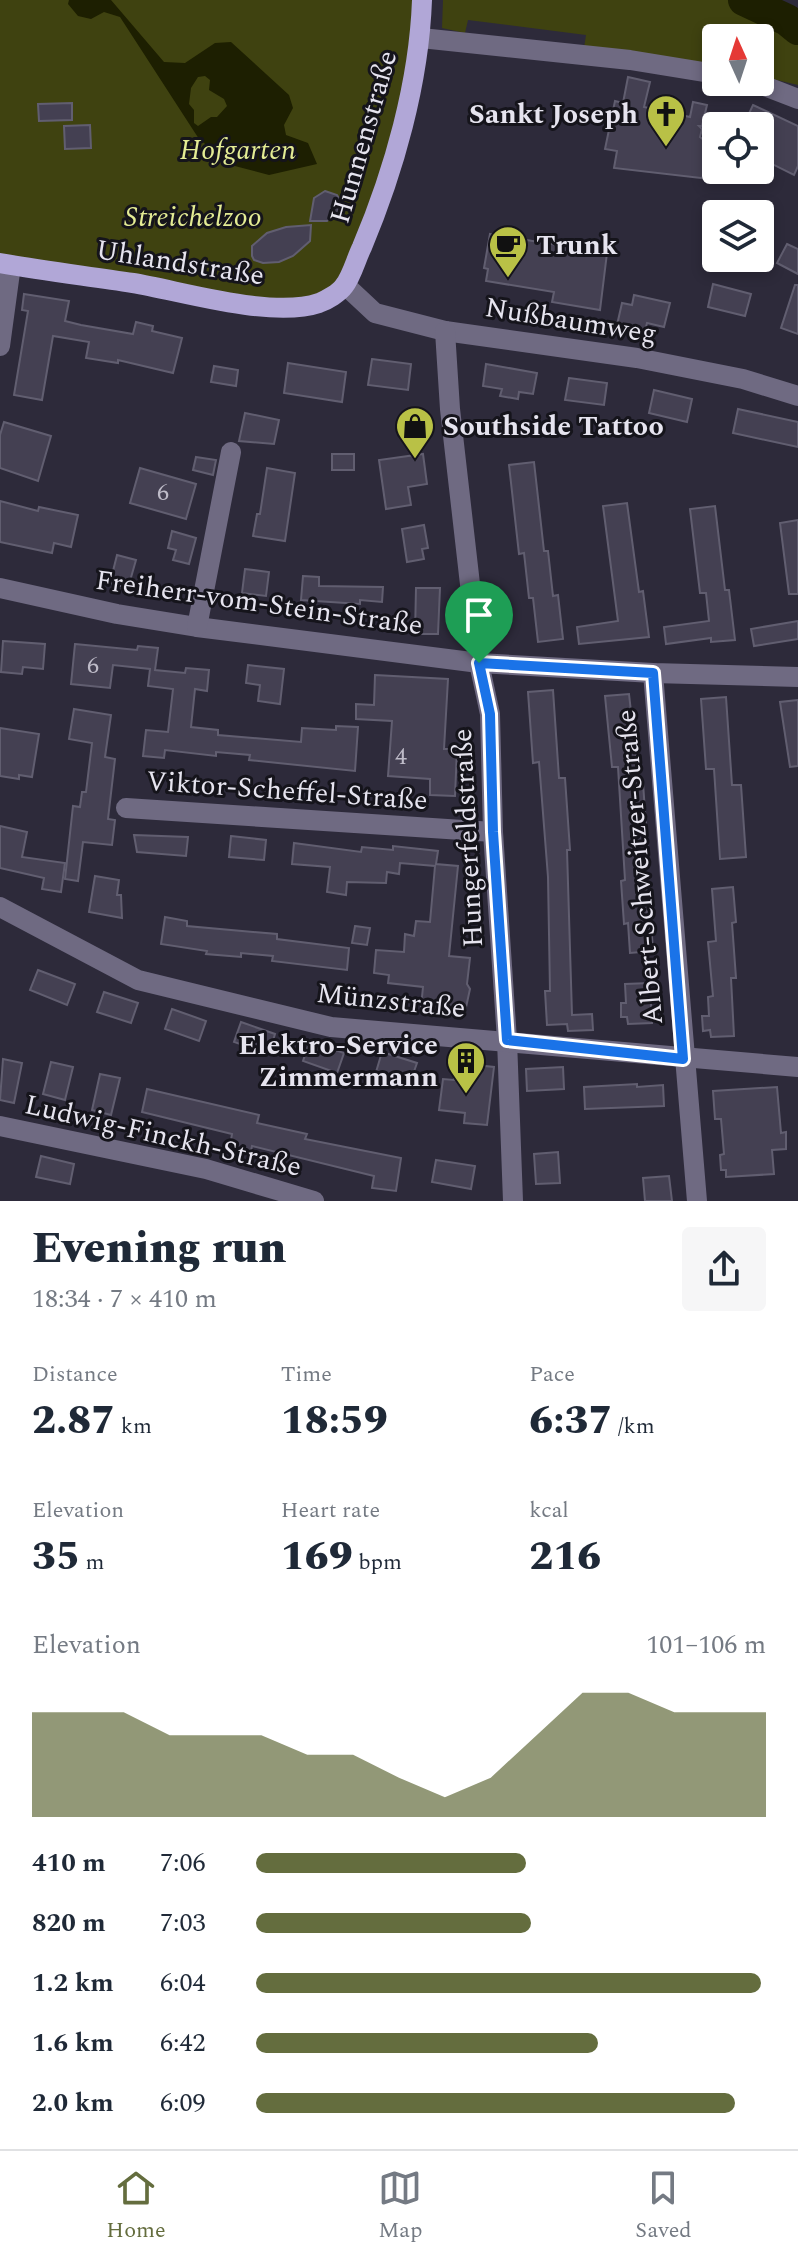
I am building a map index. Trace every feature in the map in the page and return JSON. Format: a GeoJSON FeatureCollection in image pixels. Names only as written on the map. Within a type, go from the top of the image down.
{"type":"FeatureCollection","features":[{"type":"Feature","properties":{"kind":"main road","name":"Hunnenstraße"},"geometry":{"type":"LineString","coordinates":[[345,285],[371,226],[400,132],[421,38],[422,0]]}},
{"type":"Feature","properties":{"kind":"main road","name":"Uhlandstraße"},"geometry":{"type":"LineString","coordinates":[[6,264],[256,306],[320,303],[345,285]]}},
{"type":"Feature","properties":{"kind":"street"},"geometry":{"type":"LineString","coordinates":[[421,38],[630,60],[702,72]]}},
{"type":"Feature","properties":{"kind":"street"},"geometry":{"type":"LineString","coordinates":[[774,90],[798,99]]}},
{"type":"Feature","properties":{"kind":"street"},"geometry":{"type":"LineString","coordinates":[[0,346],[6,264]]}},
{"type":"Feature","properties":{"kind":"street","name":"Nußbaumweg"},"geometry":{"type":"LineString","coordinates":[[345,285],[375,313],[445,331],[637,358],[743,379],[798,396]]}},
{"type":"Feature","properties":{"kind":"street","name":"Hungerfeldstraße"},"geometry":{"type":"LineString","coordinates":[[445,331],[450,409],[479,663],[490,714],[493,832],[507,1040],[513,1201]]}},
{"type":"Feature","properties":{"kind":"street"},"geometry":{"type":"LineString","coordinates":[[197,627],[231,452]]}},
{"type":"Feature","properties":{"kind":"street","name":"Freiherr-vom-Stein-Straße"},"geometry":{"type":"LineString","coordinates":[[0,588],[117,614],[197,627],[479,663],[798,677]]}},
{"type":"Feature","properties":{"kind":"street","name":"Albert-Schweitzer-Straße"},"geometry":{"type":"LineString","coordinates":[[653,673],[697,1201]]}},
{"type":"Feature","properties":{"kind":"street","name":"Viktor-Scheffel-Straße"},"geometry":{"type":"LineString","coordinates":[[126,808],[493,832]]}},
{"type":"Feature","properties":{"kind":"street","name":"Münzstraße"},"geometry":{"type":"LineString","coordinates":[[0,907],[138,980],[331,1027],[798,1067]]}},
{"type":"Feature","properties":{"kind":"street","name":"Ludwig-Finckh-Straße"},"geometry":{"type":"LineString","coordinates":[[0,1126],[206,1169],[314,1201]]}},
{"type":"Feature","properties":{"kind":"green space","name":"Hofgarten"},"geometry":{"type":"Polygon","coordinates":[[[0,0],[428,0],[428,44],[345,285],[301,306],[0,263],[0,0]]]}},
{"type":"Feature","properties":{"kind":"green space"},"geometry":{"type":"Polygon","coordinates":[[[443,0],[728,0],[786,28],[798,38],[798,85],[774,79],[774,24],[702,24],[702,64],[584,48],[586,35],[468,20],[465,33],[442,28],[443,0]]]}},
{"type":"Feature","properties":{"kind":"shaded area"},"geometry":{"type":"Polygon","coordinates":[[[69,0],[111,0],[164,62],[185,63],[215,43],[231,42],[289,95],[293,108],[284,125],[286,135],[308,143],[317,164],[269,175],[231,165],[199,139],[120,17],[104,12],[91,19],[78,16],[68,4],[69,0]],[[205,76],[198,77],[191,88],[189,104],[194,110],[194,123],[198,126],[211,117],[217,117],[227,106],[224,99],[209,90],[210,80],[205,76]]]}},
{"type":"Feature","properties":{"kind":"building","name":"Sankt Joseph"},"geometry":{"type":"Polygon","coordinates":[[[628,77],[650,82],[644,107],[690,117],[693,102],[707,105],[705,112],[702,112],[702,126],[699,126],[702,129],[702,178],[614,168],[617,151],[605,149],[615,101],[623,103],[628,77]]]}},
{"type":"Feature","properties":{"kind":"building"},"geometry":{"type":"Polygon","coordinates":[[[72,103],[72,120],[39,121],[38,104],[72,103]]]}},
{"type":"Feature","properties":{"kind":"building"},"geometry":{"type":"Polygon","coordinates":[[[753,105],[768,112],[750,112],[753,105]]]}},
{"type":"Feature","properties":{"kind":"building"},"geometry":{"type":"Polygon","coordinates":[[[774,115],[798,126],[798,166],[794,175],[774,165],[774,115]]]}},
{"type":"Feature","properties":{"kind":"building"},"geometry":{"type":"Polygon","coordinates":[[[90,125],[91,148],[65,149],[64,126],[90,125]]]}},
{"type":"Feature","properties":{"kind":"building"},"geometry":{"type":"Polygon","coordinates":[[[325,191],[337,195],[340,200],[338,212],[327,221],[310,221],[314,198],[325,191]]]}},
{"type":"Feature","properties":{"kind":"building"},"geometry":{"type":"Polygon","coordinates":[[[311,225],[310,241],[293,256],[279,262],[254,260],[252,246],[267,233],[286,227],[311,225]]]}},
{"type":"Feature","properties":{"kind":"building"},"geometry":{"type":"Polygon","coordinates":[[[490,234],[607,253],[600,310],[552,302],[554,292],[486,281],[488,269],[484,268],[490,234]]]}},
{"type":"Feature","properties":{"kind":"building"},"geometry":{"type":"Polygon","coordinates":[[[787,244],[798,249],[798,274],[777,263],[787,244]]]}},
{"type":"Feature","properties":{"kind":"building"},"geometry":{"type":"Polygon","coordinates":[[[713,284],[751,294],[745,316],[708,307],[713,284]]]}},
{"type":"Feature","properties":{"kind":"building"},"geometry":{"type":"Polygon","coordinates":[[[795,285],[798,285],[798,334],[781,328],[795,285]]]}},
{"type":"Feature","properties":{"kind":"building"},"geometry":{"type":"Polygon","coordinates":[[[24,294],[69,301],[65,321],[133,334],[136,322],[153,326],[152,331],[182,338],[173,373],[118,360],[118,363],[86,358],[89,342],[53,336],[42,400],[14,395],[28,311],[22,310],[24,294]]]}},
{"type":"Feature","properties":{"kind":"building"},"geometry":{"type":"Polygon","coordinates":[[[634,295],[670,303],[664,327],[647,323],[645,331],[617,325],[622,303],[632,305],[634,295]]]}},
{"type":"Feature","properties":{"kind":"building"},"geometry":{"type":"Polygon","coordinates":[[[372,359],[411,364],[408,390],[368,385],[372,359]]]}},
{"type":"Feature","properties":{"kind":"building"},"geometry":{"type":"Polygon","coordinates":[[[288,363],[346,372],[342,402],[284,393],[288,363]]]}},
{"type":"Feature","properties":{"kind":"building"},"geometry":{"type":"Polygon","coordinates":[[[486,364],[537,373],[533,394],[519,392],[518,399],[500,396],[502,389],[483,386],[486,364]]]}},
{"type":"Feature","properties":{"kind":"building"},"geometry":{"type":"Polygon","coordinates":[[[214,366],[238,370],[236,386],[211,382],[214,366]]]}},
{"type":"Feature","properties":{"kind":"building"},"geometry":{"type":"Polygon","coordinates":[[[569,378],[607,383],[604,405],[565,400],[569,378]]]}},
{"type":"Feature","properties":{"kind":"building"},"geometry":{"type":"Polygon","coordinates":[[[654,390],[692,399],[687,422],[649,413],[654,390]]]}},
{"type":"Feature","properties":{"kind":"building"},"geometry":{"type":"Polygon","coordinates":[[[738,409],[798,422],[798,447],[733,433],[738,409]]]}},
{"type":"Feature","properties":{"kind":"building"},"geometry":{"type":"Polygon","coordinates":[[[245,413],[279,420],[274,444],[239,441],[245,413]]]}},
{"type":"Feature","properties":{"kind":"building"},"geometry":{"type":"Polygon","coordinates":[[[4,422],[51,436],[38,481],[0,468],[0,435],[4,422]]]}},
{"type":"Feature","properties":{"kind":"building"},"geometry":{"type":"Polygon","coordinates":[[[332,454],[354,454],[354,470],[332,470],[332,454]]]}},
{"type":"Feature","properties":{"kind":"building"},"geometry":{"type":"Polygon","coordinates":[[[423,454],[427,484],[408,487],[411,505],[386,509],[379,460],[423,454]]]}},
{"type":"Feature","properties":{"kind":"building"},"geometry":{"type":"Polygon","coordinates":[[[196,457],[216,460],[213,475],[193,470],[196,457]]]}},
{"type":"Feature","properties":{"kind":"building"},"geometry":{"type":"Polygon","coordinates":[[[534,462],[544,551],[548,551],[553,596],[558,595],[563,639],[538,642],[524,553],[519,554],[509,465],[534,462]]]}},
{"type":"Feature","properties":{"kind":"building"},"geometry":{"type":"Polygon","coordinates":[[[140,468],[196,484],[186,519],[130,503],[140,468]]]}},
{"type":"Feature","properties":{"kind":"building"},"geometry":{"type":"Polygon","coordinates":[[[267,468],[295,473],[285,541],[253,536],[257,514],[260,514],[267,468]]]}},
{"type":"Feature","properties":{"kind":"building"},"geometry":{"type":"Polygon","coordinates":[[[0,501],[38,511],[39,507],[78,515],[71,547],[54,543],[52,553],[0,542],[0,501]]]}},
{"type":"Feature","properties":{"kind":"building"},"geometry":{"type":"Polygon","coordinates":[[[627,503],[639,592],[643,591],[649,637],[579,644],[577,627],[618,621],[603,506],[627,503]]]}},
{"type":"Feature","properties":{"kind":"building"},"geometry":{"type":"Polygon","coordinates":[[[715,506],[725,590],[729,590],[735,640],[711,642],[711,638],[666,644],[664,627],[709,621],[706,593],[700,593],[690,509],[715,506]]]}},
{"type":"Feature","properties":{"kind":"building"},"geometry":{"type":"Polygon","coordinates":[[[798,520],[798,594],[789,594],[780,523],[798,520]]]}},
{"type":"Feature","properties":{"kind":"building"},"geometry":{"type":"Polygon","coordinates":[[[424,525],[428,548],[422,549],[424,559],[407,562],[402,529],[424,525]]]}},
{"type":"Feature","properties":{"kind":"building"},"geometry":{"type":"Polygon","coordinates":[[[172,531],[196,538],[189,564],[173,560],[176,550],[168,548],[172,531]]]}},
{"type":"Feature","properties":{"kind":"building"},"geometry":{"type":"Polygon","coordinates":[[[117,555],[136,560],[128,588],[110,583],[117,555]]]}},
{"type":"Feature","properties":{"kind":"building"},"geometry":{"type":"Polygon","coordinates":[[[245,569],[269,572],[266,596],[242,593],[245,569]]]}},
{"type":"Feature","properties":{"kind":"building"},"geometry":{"type":"Polygon","coordinates":[[[303,576],[319,577],[319,586],[383,587],[382,602],[360,600],[360,604],[301,600],[303,576]]]}},
{"type":"Feature","properties":{"kind":"building"},"geometry":{"type":"Polygon","coordinates":[[[416,588],[440,588],[438,634],[415,634],[416,588]]]}},
{"type":"Feature","properties":{"kind":"building"},"geometry":{"type":"Polygon","coordinates":[[[798,621],[798,639],[754,646],[751,629],[798,621]]]}},
{"type":"Feature","properties":{"kind":"building"},"geometry":{"type":"Polygon","coordinates":[[[3,641],[45,644],[43,669],[23,667],[22,674],[1,672],[3,641]]]}},
{"type":"Feature","properties":{"kind":"building"},"geometry":{"type":"Polygon","coordinates":[[[75,644],[137,650],[138,646],[158,648],[155,670],[185,673],[186,668],[209,670],[207,691],[195,689],[191,727],[218,730],[218,735],[301,742],[302,728],[336,730],[336,726],[358,727],[355,771],[249,760],[250,755],[216,752],[216,756],[165,750],[164,758],[143,756],[146,730],[168,732],[173,689],[148,686],[150,669],[113,665],[110,688],[71,684],[75,644]]]}},
{"type":"Feature","properties":{"kind":"building"},"geometry":{"type":"Polygon","coordinates":[[[248,665],[284,669],[280,704],[258,701],[260,685],[246,683],[248,665]]]}},
{"type":"Feature","properties":{"kind":"building"},"geometry":{"type":"Polygon","coordinates":[[[375,675],[448,679],[444,749],[457,749],[455,796],[430,795],[430,779],[388,776],[392,721],[356,719],[356,704],[374,705],[375,675]]]}},
{"type":"Feature","properties":{"kind":"building"},"geometry":{"type":"Polygon","coordinates":[[[553,690],[559,778],[565,778],[570,850],[567,850],[572,1015],[592,1014],[593,1030],[568,1031],[567,1024],[547,1025],[545,991],[550,991],[548,877],[539,762],[533,763],[528,692],[553,690]]]}},
{"type":"Feature","properties":{"kind":"building"},"geometry":{"type":"Polygon","coordinates":[[[629,694],[639,783],[643,783],[648,853],[644,854],[648,922],[651,922],[653,951],[630,953],[621,881],[625,880],[618,767],[612,767],[605,696],[629,694]]]}},
{"type":"Feature","properties":{"kind":"building"},"geometry":{"type":"Polygon","coordinates":[[[726,697],[732,785],[741,785],[746,857],[720,859],[714,769],[706,769],[701,699],[726,697]]]}},
{"type":"Feature","properties":{"kind":"building"},"geometry":{"type":"Polygon","coordinates":[[[798,700],[798,766],[790,767],[780,702],[798,700]]]}},
{"type":"Feature","properties":{"kind":"building"},"geometry":{"type":"Polygon","coordinates":[[[74,709],[111,715],[105,757],[115,759],[108,819],[115,820],[112,845],[83,842],[78,881],[65,879],[73,806],[80,807],[82,792],[86,792],[92,743],[69,739],[74,709]]]}},
{"type":"Feature","properties":{"kind":"building"},"geometry":{"type":"Polygon","coordinates":[[[0,728],[39,734],[32,777],[19,775],[19,779],[0,776],[0,728]]]}},
{"type":"Feature","properties":{"kind":"building"},"geometry":{"type":"Polygon","coordinates":[[[0,826],[27,832],[22,857],[65,863],[61,892],[42,889],[44,878],[0,868],[0,826]]]}},
{"type":"Feature","properties":{"kind":"building"},"geometry":{"type":"Polygon","coordinates":[[[134,835],[188,837],[186,856],[137,852],[134,835]]]}},
{"type":"Feature","properties":{"kind":"building"},"geometry":{"type":"Polygon","coordinates":[[[231,836],[266,840],[264,860],[229,857],[231,836]]]}},
{"type":"Feature","properties":{"kind":"building"},"geometry":{"type":"Polygon","coordinates":[[[294,843],[361,852],[362,847],[393,850],[393,846],[438,851],[436,864],[458,866],[449,956],[470,958],[467,984],[470,989],[465,1012],[448,1016],[427,1014],[421,1007],[423,987],[388,983],[389,975],[374,973],[376,950],[404,952],[405,934],[414,936],[416,921],[430,922],[435,866],[400,863],[399,874],[387,872],[386,883],[347,882],[346,895],[327,892],[330,867],[292,864],[294,843]]]}},
{"type":"Feature","properties":{"kind":"building"},"geometry":{"type":"Polygon","coordinates":[[[95,876],[119,880],[117,895],[121,895],[122,918],[89,912],[95,876]]]}},
{"type":"Feature","properties":{"kind":"building"},"geometry":{"type":"Polygon","coordinates":[[[733,887],[736,922],[732,923],[736,978],[731,978],[734,1036],[711,1037],[710,1030],[703,1031],[702,1016],[709,1016],[708,997],[713,996],[708,942],[716,941],[712,889],[733,887]]]}},
{"type":"Feature","properties":{"kind":"building"},"geometry":{"type":"Polygon","coordinates":[[[165,917],[187,921],[187,926],[277,934],[277,939],[349,948],[347,970],[272,961],[273,956],[206,954],[207,951],[161,944],[165,917]]]}},
{"type":"Feature","properties":{"kind":"building"},"geometry":{"type":"Polygon","coordinates":[[[355,926],[370,928],[367,945],[352,943],[355,926]]]}},
{"type":"Feature","properties":{"kind":"building"},"geometry":{"type":"Polygon","coordinates":[[[38,970],[75,984],[67,1005],[30,990],[38,970]]]}},
{"type":"Feature","properties":{"kind":"building"},"geometry":{"type":"Polygon","coordinates":[[[650,983],[652,1023],[628,1024],[627,1017],[621,1017],[621,1003],[626,1003],[625,984],[650,983]]]}},
{"type":"Feature","properties":{"kind":"building"},"geometry":{"type":"Polygon","coordinates":[[[104,992],[138,1003],[131,1023],[97,1012],[104,992]]]}},
{"type":"Feature","properties":{"kind":"building"},"geometry":{"type":"Polygon","coordinates":[[[172,1009],[206,1021],[199,1041],[165,1029],[172,1009]]]}},
{"type":"Feature","properties":{"kind":"building"},"geometry":{"type":"Polygon","coordinates":[[[241,1022],[275,1034],[269,1054],[234,1042],[241,1022]]]}},
{"type":"Feature","properties":{"kind":"building"},"geometry":{"type":"Polygon","coordinates":[[[310,1041],[344,1053],[337,1073],[303,1061],[310,1041]]]}},
{"type":"Feature","properties":{"kind":"building"},"geometry":{"type":"Polygon","coordinates":[[[382,1052],[417,1063],[410,1083],[376,1072],[382,1052]]]}},
{"type":"Feature","properties":{"kind":"building"},"geometry":{"type":"Polygon","coordinates":[[[3,1059],[22,1063],[14,1103],[0,1100],[3,1059]]]}},
{"type":"Feature","properties":{"kind":"building"},"geometry":{"type":"Polygon","coordinates":[[[51,1062],[73,1067],[65,1100],[43,1094],[51,1062]]]}},
{"type":"Feature","properties":{"kind":"building","name":"Elektro-Service Zimmermann"},"geometry":{"type":"Polygon","coordinates":[[[456,1063],[494,1067],[487,1125],[464,1123],[465,1113],[439,1110],[443,1079],[454,1080],[456,1063]]]}},
{"type":"Feature","properties":{"kind":"building"},"geometry":{"type":"Polygon","coordinates":[[[563,1067],[564,1089],[527,1091],[526,1069],[563,1067]]]}},
{"type":"Feature","properties":{"kind":"building"},"geometry":{"type":"Polygon","coordinates":[[[100,1074],[120,1078],[111,1115],[92,1110],[100,1074]]]}},
{"type":"Feature","properties":{"kind":"building"},"geometry":{"type":"Polygon","coordinates":[[[637,1084],[637,1087],[663,1085],[664,1106],[585,1109],[584,1087],[637,1084]]]}},
{"type":"Feature","properties":{"kind":"building"},"geometry":{"type":"Polygon","coordinates":[[[777,1087],[781,1133],[786,1132],[786,1149],[772,1150],[774,1174],[726,1177],[726,1170],[721,1170],[720,1155],[724,1154],[721,1119],[715,1119],[713,1091],[777,1087]]]}},
{"type":"Feature","properties":{"kind":"building"},"geometry":{"type":"Polygon","coordinates":[[[147,1089],[259,1115],[257,1123],[307,1134],[305,1139],[401,1158],[396,1191],[372,1188],[374,1176],[252,1146],[251,1151],[230,1146],[232,1134],[142,1112],[147,1089]]]}},
{"type":"Feature","properties":{"kind":"building"},"geometry":{"type":"Polygon","coordinates":[[[558,1152],[560,1183],[536,1184],[534,1154],[558,1152]]]}},
{"type":"Feature","properties":{"kind":"building"},"geometry":{"type":"Polygon","coordinates":[[[41,1156],[74,1164],[70,1184],[36,1177],[41,1156]]]}},
{"type":"Feature","properties":{"kind":"building"},"geometry":{"type":"Polygon","coordinates":[[[436,1160],[475,1166],[471,1189],[432,1182],[436,1160]]]}},
{"type":"Feature","properties":{"kind":"building"},"geometry":{"type":"Polygon","coordinates":[[[669,1176],[672,1201],[645,1201],[643,1178],[669,1176]]]}},
{"type":"Feature","properties":{"kind":"waterway"},"geometry":{"type":"LineString","coordinates":[[744,0],[787,20],[798,29]]}},
{"type":"Feature","properties":{"kind":"place","name":"Sankt Joseph"},"geometry":{"type":"Point","coordinates":[666,148]}},
{"type":"Feature","properties":{"kind":"place","name":"Trunk"},"geometry":{"type":"Point","coordinates":[508,279]}},
{"type":"Feature","properties":{"kind":"place","name":"Southside Tattoo"},"geometry":{"type":"Point","coordinates":[415,460]}},
{"type":"Feature","properties":{"kind":"place","name":"Elektro-Service Zimmermann"},"geometry":{"type":"Point","coordinates":[466,1095]}},
{"type":"Feature","properties":{"kind":"route"},"geometry":{"type":"LineString","coordinates":[[479,663],[653,673],[683,1059],[507,1040],[493,832],[490,714],[479,663]]}},
{"type":"Feature","properties":{"kind":"park label","name":"Streichelzoo"},"geometry":{"type":"Point","coordinates":[193,217]}}]}
